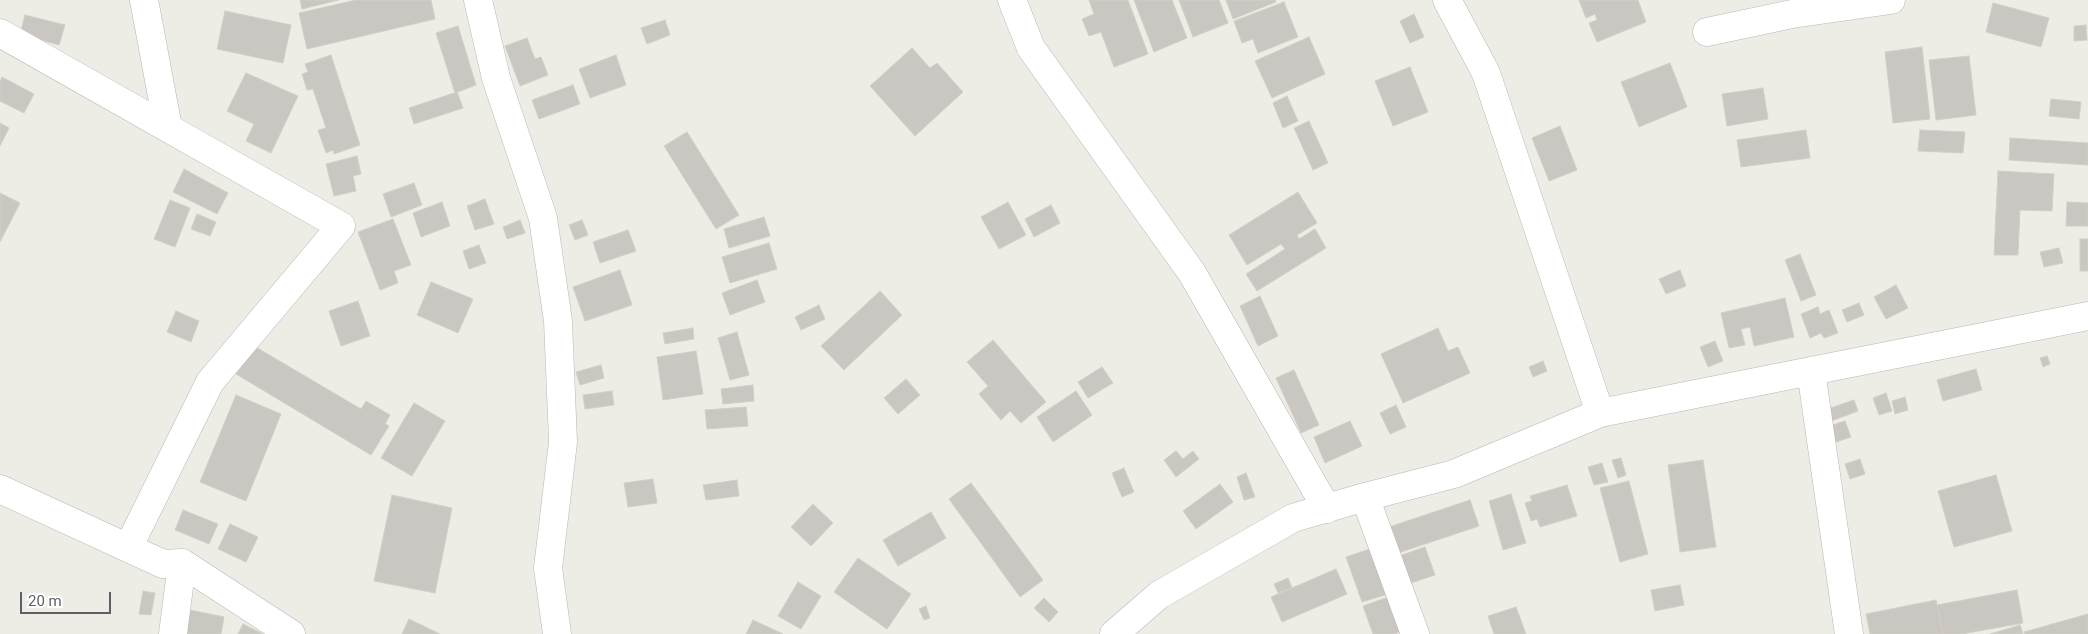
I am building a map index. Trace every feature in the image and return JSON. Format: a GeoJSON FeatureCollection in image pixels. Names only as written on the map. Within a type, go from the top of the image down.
{"type":"FeatureCollection","features":[{"type":"Feature","properties":{"kind":"street"},"geometry":{"type":"LineString","coordinates":[[144,0],[168,128]]}},
{"type":"Feature","properties":{"kind":"street"},"geometry":{"type":"LineString","coordinates":[[478,0],[496,78],[543,218],[558,321],[563,442],[548,568],[557,634]]}},
{"type":"Feature","properties":{"kind":"street"},"geometry":{"type":"LineString","coordinates":[[1012,0],[1031,48],[1192,274],[1327,509]]}},
{"type":"Feature","properties":{"kind":"street"},"geometry":{"type":"LineString","coordinates":[[1446,0],[1486,73],[1600,413]]}},
{"type":"Feature","properties":{"kind":"street"},"geometry":{"type":"LineString","coordinates":[[1706,32],[1792,14],[1891,0]]}},
{"type":"Feature","properties":{"kind":"street"},"geometry":{"type":"LineString","coordinates":[[0,33],[341,226],[210,382],[128,548]]}},
{"type":"Feature","properties":{"kind":"street"},"geometry":{"type":"LineString","coordinates":[[1114,634],[1159,595],[1293,518],[1454,474],[1600,413],[2088,316]]}},
{"type":"Feature","properties":{"kind":"street"},"geometry":{"type":"LineString","coordinates":[[1811,371],[1849,634]]}},
{"type":"Feature","properties":{"kind":"street"},"geometry":{"type":"LineString","coordinates":[[0,489],[163,564],[182,563],[291,634]]}},
{"type":"Feature","properties":{"kind":"street"},"geometry":{"type":"LineString","coordinates":[[1365,497],[1415,634]]}},
{"type":"Feature","properties":{"kind":"street"},"geometry":{"type":"LineString","coordinates":[[173,634],[182,563]]}},
{"type":"Feature","properties":{"kind":"building"},"geometry":{"type":"Polygon","coordinates":[[[300,0],[339,0],[302,9],[300,0]]]}},
{"type":"Feature","properties":{"kind":"building"},"geometry":{"type":"Polygon","coordinates":[[[356,0],[431,0],[435,19],[307,49],[299,13],[356,0]]]}},
{"type":"Feature","properties":{"kind":"building"},"geometry":{"type":"Polygon","coordinates":[[[1089,0],[1128,0],[1148,54],[1114,67],[1101,32],[1089,36],[1082,19],[1094,14],[1089,0]]]}},
{"type":"Feature","properties":{"kind":"building"},"geometry":{"type":"Polygon","coordinates":[[[1134,0],[1172,0],[1187,38],[1154,52],[1134,0]]]}},
{"type":"Feature","properties":{"kind":"building"},"geometry":{"type":"Polygon","coordinates":[[[1179,0],[1219,0],[1228,23],[1193,37],[1179,0]]]}},
{"type":"Feature","properties":{"kind":"building"},"geometry":{"type":"Polygon","coordinates":[[[1226,0],[1275,0],[1276,2],[1233,19],[1226,0]]]}},
{"type":"Feature","properties":{"kind":"building"},"geometry":{"type":"Polygon","coordinates":[[[1579,0],[1638,0],[1646,22],[1597,42],[1589,23],[1597,20],[1595,14],[1586,18],[1579,0]]]}},
{"type":"Feature","properties":{"kind":"building"},"geometry":{"type":"Polygon","coordinates":[[[1284,2],[1298,37],[1258,53],[1253,39],[1242,43],[1234,21],[1284,2]]]}},
{"type":"Feature","properties":{"kind":"building"},"geometry":{"type":"Polygon","coordinates":[[[1993,3],[2049,18],[2041,47],[1986,32],[1993,3]]]}},
{"type":"Feature","properties":{"kind":"building"},"geometry":{"type":"Polygon","coordinates":[[[225,11],[291,25],[283,63],[217,49],[225,11]]]}},
{"type":"Feature","properties":{"kind":"building"},"geometry":{"type":"Polygon","coordinates":[[[1414,14],[1424,37],[1410,43],[1400,21],[1414,14]]]}},
{"type":"Feature","properties":{"kind":"building"},"geometry":{"type":"Polygon","coordinates":[[[25,15],[65,25],[59,45],[20,34],[25,15]]]}},
{"type":"Feature","properties":{"kind":"building"},"geometry":{"type":"Polygon","coordinates":[[[665,20],[670,35],[647,44],[641,28],[665,20]]]}},
{"type":"Feature","properties":{"kind":"building"},"geometry":{"type":"Polygon","coordinates":[[[2086,25],[2087,40],[2074,41],[2074,26],[2086,25]]]}},
{"type":"Feature","properties":{"kind":"building"},"geometry":{"type":"Polygon","coordinates":[[[458,26],[476,85],[455,93],[436,33],[458,26]]]}},
{"type":"Feature","properties":{"kind":"building"},"geometry":{"type":"Polygon","coordinates":[[[1309,37],[1325,74],[1272,98],[1255,61],[1309,37]]]}},
{"type":"Feature","properties":{"kind":"building"},"geometry":{"type":"Polygon","coordinates":[[[527,38],[535,59],[541,57],[548,75],[520,86],[505,46],[527,38]]]}},
{"type":"Feature","properties":{"kind":"building"},"geometry":{"type":"Polygon","coordinates":[[[1922,47],[1930,119],[1893,123],[1885,52],[1922,47]]]}},
{"type":"Feature","properties":{"kind":"building"},"geometry":{"type":"Polygon","coordinates":[[[912,48],[930,68],[937,63],[963,92],[915,136],[870,86],[912,48]]]}},
{"type":"Feature","properties":{"kind":"building"},"geometry":{"type":"Polygon","coordinates":[[[331,55],[360,145],[334,154],[333,150],[326,153],[318,130],[326,128],[313,89],[307,90],[302,74],[308,72],[305,64],[331,55]]]}},
{"type":"Feature","properties":{"kind":"building"},"geometry":{"type":"Polygon","coordinates":[[[616,55],[626,85],[590,98],[579,69],[616,55]]]}},
{"type":"Feature","properties":{"kind":"building"},"geometry":{"type":"Polygon","coordinates":[[[1969,56],[1976,115],[1936,120],[1929,60],[1969,56]]]}},
{"type":"Feature","properties":{"kind":"building"},"geometry":{"type":"Polygon","coordinates":[[[1670,63],[1687,107],[1639,127],[1621,82],[1670,63]]]}},
{"type":"Feature","properties":{"kind":"building"},"geometry":{"type":"Polygon","coordinates":[[[1410,67],[1428,112],[1393,126],[1375,81],[1410,67]]]}},
{"type":"Feature","properties":{"kind":"building"},"geometry":{"type":"Polygon","coordinates":[[[246,73],[298,96],[271,153],[246,141],[254,124],[227,111],[246,73]]]}},
{"type":"Feature","properties":{"kind":"building"},"geometry":{"type":"Polygon","coordinates":[[[2,77],[34,94],[24,113],[0,101],[0,82],[2,77]]]}},
{"type":"Feature","properties":{"kind":"building"},"geometry":{"type":"Polygon","coordinates":[[[573,85],[580,104],[539,119],[532,100],[573,85]]]}},
{"type":"Feature","properties":{"kind":"building"},"geometry":{"type":"Polygon","coordinates":[[[1763,88],[1768,119],[1727,126],[1722,94],[1763,88]]]}},
{"type":"Feature","properties":{"kind":"building"},"geometry":{"type":"Polygon","coordinates":[[[457,92],[463,108],[414,124],[409,108],[457,92]]]}},
{"type":"Feature","properties":{"kind":"building"},"geometry":{"type":"Polygon","coordinates":[[[1287,96],[1298,121],[1283,128],[1273,103],[1287,96]]]}},
{"type":"Feature","properties":{"kind":"building"},"geometry":{"type":"Polygon","coordinates":[[[2051,99],[2081,102],[2079,119],[2049,116],[2051,99]]]}},
{"type":"Feature","properties":{"kind":"building"},"geometry":{"type":"Polygon","coordinates":[[[1309,121],[1328,163],[1313,170],[1294,128],[1309,121]]]}},
{"type":"Feature","properties":{"kind":"building"},"geometry":{"type":"Polygon","coordinates":[[[0,123],[9,128],[0,146],[0,123]]]}},
{"type":"Feature","properties":{"kind":"building"},"geometry":{"type":"Polygon","coordinates":[[[1560,126],[1577,170],[1549,181],[1532,138],[1560,126]]]}},
{"type":"Feature","properties":{"kind":"building"},"geometry":{"type":"Polygon","coordinates":[[[1806,130],[1810,158],[1741,167],[1737,140],[1806,130]]]}},
{"type":"Feature","properties":{"kind":"building"},"geometry":{"type":"Polygon","coordinates":[[[1920,130],[1965,132],[1963,153],[1918,151],[1920,130]]]}},
{"type":"Feature","properties":{"kind":"building"},"geometry":{"type":"Polygon","coordinates":[[[687,132],[739,215],[716,229],[664,146],[687,132]]]}},
{"type":"Feature","properties":{"kind":"building"},"geometry":{"type":"Polygon","coordinates":[[[2010,138],[2088,143],[2088,165],[2009,160],[2010,138]]]}},
{"type":"Feature","properties":{"kind":"building"},"geometry":{"type":"Polygon","coordinates":[[[357,156],[361,174],[353,176],[356,191],[334,196],[326,164],[357,156]]]}},
{"type":"Feature","properties":{"kind":"building"},"geometry":{"type":"Polygon","coordinates":[[[184,169],[228,193],[217,214],[173,192],[184,169]]]}},
{"type":"Feature","properties":{"kind":"building"},"geometry":{"type":"Polygon","coordinates":[[[1998,171],[2054,174],[2052,211],[2020,210],[2018,255],[1994,255],[1998,171]]]}},
{"type":"Feature","properties":{"kind":"building"},"geometry":{"type":"Polygon","coordinates":[[[414,183],[422,205],[391,217],[383,194],[414,183]]]}},
{"type":"Feature","properties":{"kind":"building"},"geometry":{"type":"Polygon","coordinates":[[[1298,192],[1317,223],[1297,235],[1299,239],[1315,229],[1326,248],[1257,291],[1246,274],[1285,249],[1281,244],[1247,265],[1229,235],[1298,192]]]}},
{"type":"Feature","properties":{"kind":"building"},"geometry":{"type":"Polygon","coordinates":[[[0,193],[20,203],[0,242],[0,193]]]}},
{"type":"Feature","properties":{"kind":"building"},"geometry":{"type":"Polygon","coordinates":[[[485,199],[494,224],[475,230],[467,206],[485,199]]]}},
{"type":"Feature","properties":{"kind":"building"},"geometry":{"type":"Polygon","coordinates":[[[170,200],[190,208],[175,247],[154,239],[170,200]]]}},
{"type":"Feature","properties":{"kind":"building"},"geometry":{"type":"Polygon","coordinates":[[[442,202],[450,226],[421,237],[413,213],[442,202]]]}},
{"type":"Feature","properties":{"kind":"building"},"geometry":{"type":"Polygon","coordinates":[[[1008,202],[1026,235],[999,249],[981,217],[1008,202]]]}},
{"type":"Feature","properties":{"kind":"building"},"geometry":{"type":"Polygon","coordinates":[[[2067,202],[2088,203],[2088,226],[2066,226],[2067,202]]]}},
{"type":"Feature","properties":{"kind":"building"},"geometry":{"type":"Polygon","coordinates":[[[1051,205],[1060,223],[1034,237],[1025,219],[1051,205]]]}},
{"type":"Feature","properties":{"kind":"building"},"geometry":{"type":"Polygon","coordinates":[[[197,214],[216,222],[210,236],[191,229],[197,214]]]}},
{"type":"Feature","properties":{"kind":"building"},"geometry":{"type":"Polygon","coordinates":[[[764,217],[770,236],[729,248],[724,229],[764,217]]]}},
{"type":"Feature","properties":{"kind":"building"},"geometry":{"type":"Polygon","coordinates":[[[393,219],[411,265],[394,271],[398,283],[380,290],[358,232],[393,219]]]}},
{"type":"Feature","properties":{"kind":"building"},"geometry":{"type":"Polygon","coordinates":[[[520,220],[525,233],[507,239],[503,227],[520,220]]]}},
{"type":"Feature","properties":{"kind":"building"},"geometry":{"type":"Polygon","coordinates":[[[582,220],[588,235],[575,240],[569,225],[582,220]]]}},
{"type":"Feature","properties":{"kind":"building"},"geometry":{"type":"Polygon","coordinates":[[[628,230],[636,251],[600,263],[593,242],[628,230]]]}},
{"type":"Feature","properties":{"kind":"building"},"geometry":{"type":"Polygon","coordinates":[[[2080,239],[2088,239],[2088,271],[2080,271],[2080,239]]]}},
{"type":"Feature","properties":{"kind":"building"},"geometry":{"type":"Polygon","coordinates":[[[769,243],[777,269],[730,283],[722,257],[769,243]]]}},
{"type":"Feature","properties":{"kind":"building"},"geometry":{"type":"Polygon","coordinates":[[[479,245],[486,263],[469,269],[463,251],[479,245]]]}},
{"type":"Feature","properties":{"kind":"building"},"geometry":{"type":"Polygon","coordinates":[[[2059,248],[2063,263],[2044,267],[2040,252],[2059,248]]]}},
{"type":"Feature","properties":{"kind":"building"},"geometry":{"type":"Polygon","coordinates":[[[1800,254],[1816,295],[1801,301],[1785,260],[1800,254]]]}},
{"type":"Feature","properties":{"kind":"building"},"geometry":{"type":"Polygon","coordinates":[[[620,270],[632,305],[585,321],[573,287],[620,270]]]}},
{"type":"Feature","properties":{"kind":"building"},"geometry":{"type":"Polygon","coordinates":[[[1680,270],[1686,286],[1666,294],[1659,279],[1680,270]]]}},
{"type":"Feature","properties":{"kind":"building"},"geometry":{"type":"Polygon","coordinates":[[[757,280],[765,302],[730,315],[722,293],[757,280]]]}},
{"type":"Feature","properties":{"kind":"building"},"geometry":{"type":"Polygon","coordinates":[[[431,282],[473,299],[458,333],[417,315],[431,282]]]}},
{"type":"Feature","properties":{"kind":"building"},"geometry":{"type":"Polygon","coordinates":[[[1896,285],[1908,308],[1886,319],[1874,297],[1896,285]]]}},
{"type":"Feature","properties":{"kind":"building"},"geometry":{"type":"Polygon","coordinates":[[[880,291],[902,315],[844,370],[821,346],[880,291]]]}},
{"type":"Feature","properties":{"kind":"building"},"geometry":{"type":"Polygon","coordinates":[[[1260,296],[1278,336],[1258,346],[1240,306],[1260,296]]]}},
{"type":"Feature","properties":{"kind":"building"},"geometry":{"type":"Polygon","coordinates":[[[1785,298],[1794,337],[1754,346],[1750,327],[1741,329],[1745,345],[1729,348],[1721,313],[1785,298]]]}},
{"type":"Feature","properties":{"kind":"building"},"geometry":{"type":"Polygon","coordinates":[[[358,301],[370,336],[341,346],[329,311],[358,301]]]}},
{"type":"Feature","properties":{"kind":"building"},"geometry":{"type":"Polygon","coordinates":[[[1859,303],[1864,315],[1847,322],[1842,310],[1859,303]]]}},
{"type":"Feature","properties":{"kind":"building"},"geometry":{"type":"Polygon","coordinates":[[[819,305],[825,319],[801,330],[795,317],[819,305]]]}},
{"type":"Feature","properties":{"kind":"building"},"geometry":{"type":"Polygon","coordinates":[[[1818,307],[1820,314],[1829,310],[1838,333],[1824,338],[1821,333],[1810,338],[1801,314],[1818,307]]]}},
{"type":"Feature","properties":{"kind":"building"},"geometry":{"type":"Polygon","coordinates":[[[176,311],[199,321],[191,342],[167,332],[176,311]]]}},
{"type":"Feature","properties":{"kind":"building"},"geometry":{"type":"Polygon","coordinates":[[[693,328],[694,339],[665,344],[663,333],[693,328]]]}},
{"type":"Feature","properties":{"kind":"building"},"geometry":{"type":"Polygon","coordinates":[[[1438,328],[1448,351],[1458,347],[1470,373],[1403,403],[1381,354],[1438,328]]]}},
{"type":"Feature","properties":{"kind":"building"},"geometry":{"type":"Polygon","coordinates":[[[737,332],[749,375],[730,380],[718,338],[737,332]]]}},
{"type":"Feature","properties":{"kind":"building"},"geometry":{"type":"Polygon","coordinates":[[[993,340],[1046,402],[1021,423],[1010,411],[1001,420],[979,394],[988,386],[967,362],[993,340]]]}},
{"type":"Feature","properties":{"kind":"building"},"geometry":{"type":"Polygon","coordinates":[[[1715,341],[1723,361],[1708,367],[1700,347],[1715,341]]]}},
{"type":"Feature","properties":{"kind":"building"},"geometry":{"type":"Polygon","coordinates":[[[254,346],[361,409],[366,401],[390,415],[385,424],[389,426],[371,455],[236,374],[254,346]]]}},
{"type":"Feature","properties":{"kind":"building"},"geometry":{"type":"Polygon","coordinates":[[[696,351],[703,394],[663,400],[657,357],[696,351]]]}},
{"type":"Feature","properties":{"kind":"building"},"geometry":{"type":"Polygon","coordinates":[[[2047,356],[2050,364],[2043,367],[2040,358],[2047,356]]]}},
{"type":"Feature","properties":{"kind":"building"},"geometry":{"type":"Polygon","coordinates":[[[1543,361],[1547,371],[1533,377],[1529,367],[1543,361]]]}},
{"type":"Feature","properties":{"kind":"building"},"geometry":{"type":"Polygon","coordinates":[[[601,365],[604,378],[580,385],[576,372],[601,365]]]}},
{"type":"Feature","properties":{"kind":"building"},"geometry":{"type":"Polygon","coordinates":[[[1102,367],[1113,383],[1088,398],[1078,382],[1102,367]]]}},
{"type":"Feature","properties":{"kind":"building"},"geometry":{"type":"Polygon","coordinates":[[[1976,369],[1982,390],[1943,401],[1937,380],[1976,369]]]}},
{"type":"Feature","properties":{"kind":"building"},"geometry":{"type":"Polygon","coordinates":[[[1294,370],[1319,425],[1301,433],[1276,378],[1294,370]]]}},
{"type":"Feature","properties":{"kind":"building"},"geometry":{"type":"Polygon","coordinates":[[[906,379],[920,395],[898,414],[884,398],[906,379]]]}},
{"type":"Feature","properties":{"kind":"building"},"geometry":{"type":"Polygon","coordinates":[[[753,385],[754,401],[723,404],[721,389],[753,385]]]}},
{"type":"Feature","properties":{"kind":"building"},"geometry":{"type":"Polygon","coordinates":[[[612,391],[614,405],[585,409],[583,395],[612,391]]]}},
{"type":"Feature","properties":{"kind":"building"},"geometry":{"type":"Polygon","coordinates":[[[1076,391],[1092,415],[1053,442],[1037,417],[1076,391]]]}},
{"type":"Feature","properties":{"kind":"building"},"geometry":{"type":"Polygon","coordinates":[[[1886,393],[1892,411],[1879,415],[1873,398],[1886,393]]]}},
{"type":"Feature","properties":{"kind":"building"},"geometry":{"type":"Polygon","coordinates":[[[236,395],[281,414],[246,501],[200,482],[236,395]]]}},
{"type":"Feature","properties":{"kind":"building"},"geometry":{"type":"Polygon","coordinates":[[[1905,397],[1908,410],[1895,414],[1892,401],[1905,397]]]}},
{"type":"Feature","properties":{"kind":"building"},"geometry":{"type":"Polygon","coordinates":[[[1854,400],[1858,411],[1826,423],[1822,411],[1854,400]]]}},
{"type":"Feature","properties":{"kind":"building"},"geometry":{"type":"Polygon","coordinates":[[[414,403],[445,421],[412,476],[381,458],[414,403]]]}},
{"type":"Feature","properties":{"kind":"building"},"geometry":{"type":"Polygon","coordinates":[[[1396,405],[1406,427],[1390,434],[1380,413],[1396,405]]]}},
{"type":"Feature","properties":{"kind":"building"},"geometry":{"type":"Polygon","coordinates":[[[746,407],[748,426],[707,429],[705,410],[746,407]]]}},
{"type":"Feature","properties":{"kind":"building"},"geometry":{"type":"Polygon","coordinates":[[[1350,421],[1362,446],[1325,463],[1314,437],[1350,421]]]}},
{"type":"Feature","properties":{"kind":"building"},"geometry":{"type":"Polygon","coordinates":[[[1845,421],[1851,437],[1836,442],[1830,426],[1845,421]]]}},
{"type":"Feature","properties":{"kind":"building"},"geometry":{"type":"Polygon","coordinates":[[[1176,451],[1183,459],[1193,451],[1199,459],[1176,477],[1164,460],[1176,451]]]}},
{"type":"Feature","properties":{"kind":"building"},"geometry":{"type":"Polygon","coordinates":[[[1621,458],[1626,475],[1618,478],[1612,460],[1621,458]]]}},
{"type":"Feature","properties":{"kind":"building"},"geometry":{"type":"Polygon","coordinates":[[[1860,459],[1865,474],[1850,479],[1845,464],[1860,459]]]}},
{"type":"Feature","properties":{"kind":"building"},"geometry":{"type":"Polygon","coordinates":[[[1703,460],[1716,547],[1680,552],[1668,465],[1703,460]]]}},
{"type":"Feature","properties":{"kind":"building"},"geometry":{"type":"Polygon","coordinates":[[[1602,463],[1608,482],[1594,485],[1588,467],[1602,463]]]}},
{"type":"Feature","properties":{"kind":"building"},"geometry":{"type":"Polygon","coordinates":[[[1124,468],[1134,492],[1122,497],[1112,473],[1124,468]]]}},
{"type":"Feature","properties":{"kind":"building"},"geometry":{"type":"Polygon","coordinates":[[[1246,473],[1255,497],[1244,500],[1237,477],[1246,473]]]}},
{"type":"Feature","properties":{"kind":"building"},"geometry":{"type":"Polygon","coordinates":[[[1996,475],[2012,531],[1954,547],[1938,491],[1996,475]]]}},
{"type":"Feature","properties":{"kind":"building"},"geometry":{"type":"Polygon","coordinates":[[[653,479],[657,503],[628,507],[624,483],[653,479]]]}},
{"type":"Feature","properties":{"kind":"building"},"geometry":{"type":"Polygon","coordinates":[[[737,480],[739,496],[706,500],[703,485],[737,480]]]}},
{"type":"Feature","properties":{"kind":"building"},"geometry":{"type":"Polygon","coordinates":[[[1629,481],[1648,554],[1620,562],[1600,488],[1629,481]]]}},
{"type":"Feature","properties":{"kind":"building"},"geometry":{"type":"Polygon","coordinates":[[[971,483],[1043,580],[1020,597],[949,499],[971,483]]]}},
{"type":"Feature","properties":{"kind":"building"},"geometry":{"type":"Polygon","coordinates":[[[1220,484],[1233,502],[1196,529],[1183,511],[1220,484]]]}},
{"type":"Feature","properties":{"kind":"building"},"geometry":{"type":"Polygon","coordinates":[[[1567,485],[1577,516],[1540,527],[1537,519],[1531,521],[1525,503],[1532,501],[1530,496],[1567,485]]]}},
{"type":"Feature","properties":{"kind":"building"},"geometry":{"type":"Polygon","coordinates":[[[1511,494],[1526,543],[1503,550],[1489,501],[1511,494]]]}},
{"type":"Feature","properties":{"kind":"building"},"geometry":{"type":"Polygon","coordinates":[[[392,495],[452,508],[435,593],[374,581],[392,495]]]}},
{"type":"Feature","properties":{"kind":"building"},"geometry":{"type":"Polygon","coordinates":[[[1470,500],[1479,526],[1395,554],[1386,528],[1470,500]]]}},
{"type":"Feature","properties":{"kind":"building"},"geometry":{"type":"Polygon","coordinates":[[[813,504],[833,523],[811,546],[791,527],[813,504]]]}},
{"type":"Feature","properties":{"kind":"building"},"geometry":{"type":"Polygon","coordinates":[[[183,510],[218,524],[209,544],[175,530],[183,510]]]}},
{"type":"Feature","properties":{"kind":"building"},"geometry":{"type":"Polygon","coordinates":[[[931,512],[946,538],[898,566],[883,540],[931,512]]]}},
{"type":"Feature","properties":{"kind":"building"},"geometry":{"type":"Polygon","coordinates":[[[230,524],[258,537],[246,562],[218,549],[230,524]]]}},
{"type":"Feature","properties":{"kind":"building"},"geometry":{"type":"Polygon","coordinates":[[[1425,547],[1435,575],[1405,585],[1396,557],[1425,547]]]}},
{"type":"Feature","properties":{"kind":"building"},"geometry":{"type":"Polygon","coordinates":[[[1373,548],[1388,594],[1362,602],[1346,557],[1373,548]]]}},
{"type":"Feature","properties":{"kind":"building"},"geometry":{"type":"Polygon","coordinates":[[[858,558],[911,594],[887,629],[834,592],[858,558]]]}},
{"type":"Feature","properties":{"kind":"building"},"geometry":{"type":"Polygon","coordinates":[[[1336,569],[1347,594],[1282,622],[1271,597],[1336,569]]]}},
{"type":"Feature","properties":{"kind":"building"},"geometry":{"type":"Polygon","coordinates":[[[1288,578],[1292,588],[1278,593],[1274,584],[1288,578]]]}},
{"type":"Feature","properties":{"kind":"building"},"geometry":{"type":"Polygon","coordinates":[[[798,582],[821,596],[801,629],[778,616],[798,582]]]}},
{"type":"Feature","properties":{"kind":"building"},"geometry":{"type":"Polygon","coordinates":[[[1680,585],[1684,605],[1655,611],[1651,590],[1680,585]]]}},
{"type":"Feature","properties":{"kind":"building"},"geometry":{"type":"Polygon","coordinates":[[[2017,590],[2023,623],[1962,634],[1943,634],[1937,605],[2017,590]]]}},
{"type":"Feature","properties":{"kind":"building"},"geometry":{"type":"Polygon","coordinates":[[[143,591],[155,593],[151,615],[139,614],[143,591]]]}},
{"type":"Feature","properties":{"kind":"building"},"geometry":{"type":"Polygon","coordinates":[[[1391,596],[1403,631],[1394,634],[1373,634],[1363,606],[1391,596]]]}},
{"type":"Feature","properties":{"kind":"building"},"geometry":{"type":"Polygon","coordinates":[[[1044,598],[1058,612],[1049,622],[1034,608],[1044,598]]]}},
{"type":"Feature","properties":{"kind":"building"},"geometry":{"type":"Polygon","coordinates":[[[1936,600],[1943,634],[1870,634],[1866,614],[1936,600]]]}},
{"type":"Feature","properties":{"kind":"building"},"geometry":{"type":"Polygon","coordinates":[[[926,606],[930,618],[924,620],[919,609],[926,606]]]}},
{"type":"Feature","properties":{"kind":"building"},"geometry":{"type":"Polygon","coordinates":[[[1516,607],[1526,634],[1494,634],[1488,616],[1516,607]]]}},
{"type":"Feature","properties":{"kind":"building"},"geometry":{"type":"Polygon","coordinates":[[[190,610],[224,617],[221,634],[185,634],[190,610]]]}},
{"type":"Feature","properties":{"kind":"building"},"geometry":{"type":"Polygon","coordinates":[[[2088,614],[2088,634],[2025,634],[2024,632],[2088,614]]]}},
{"type":"Feature","properties":{"kind":"building"},"geometry":{"type":"Polygon","coordinates":[[[409,619],[440,634],[402,634],[409,619]]]}},
{"type":"Feature","properties":{"kind":"building"},"geometry":{"type":"Polygon","coordinates":[[[753,620],[783,634],[746,634],[753,620]]]}},
{"type":"Feature","properties":{"kind":"building"},"geometry":{"type":"Polygon","coordinates":[[[243,624],[263,634],[238,634],[243,624]]]}},
{"type":"Feature","properties":{"kind":"building"},"geometry":{"type":"Polygon","coordinates":[[[2020,625],[2023,634],[1990,634],[2020,625]]]}}]}
